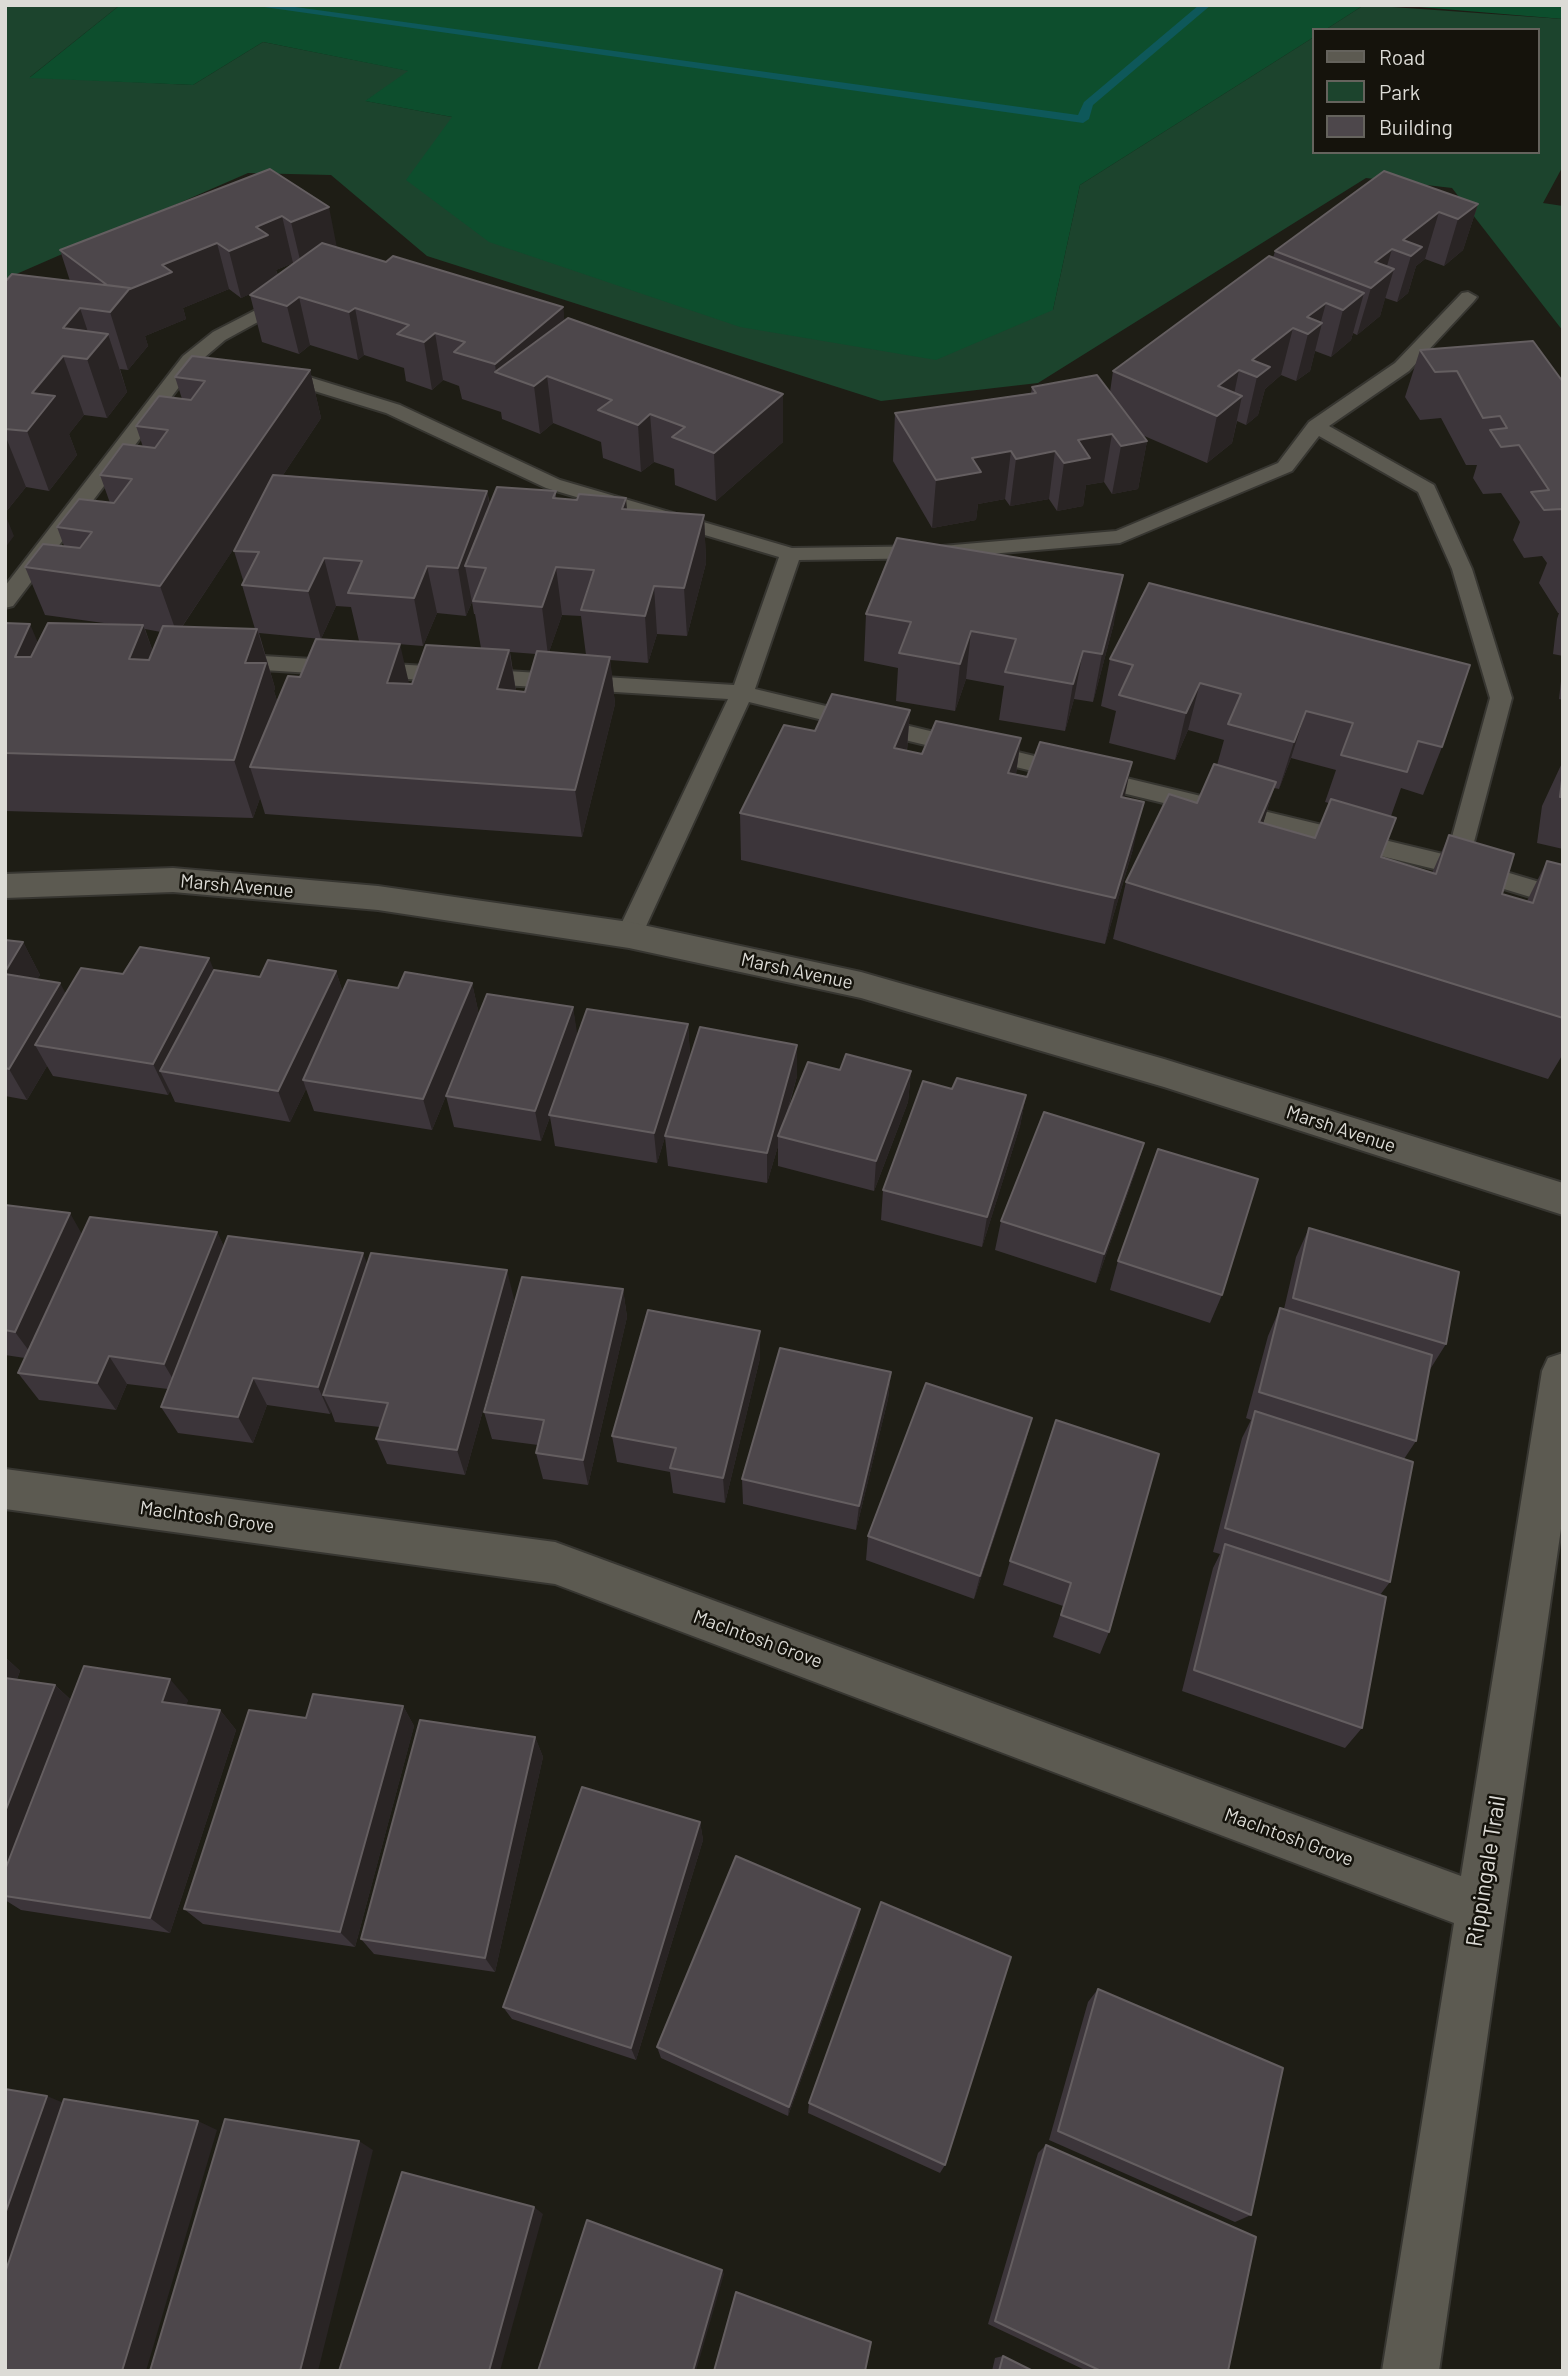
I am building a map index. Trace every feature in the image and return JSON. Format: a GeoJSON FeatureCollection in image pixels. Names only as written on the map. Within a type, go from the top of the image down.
{"type":"FeatureCollection","features":[{"type":"Feature","properties":{"kind":"street","name":"Marsh Avenue"},"geometry":{"type":"LineString","coordinates":[[5,886],[173,880],[378,898],[629,935],[861,985],[1164,1073],[1563,1199]]}},
{"type":"Feature","properties":{"kind":"street","name":"Rippingale Trail"},"geometry":{"type":"LineString","coordinates":[[1409,2371],[1563,1371]]}},
{"type":"Feature","properties":{"kind":"street","name":"MacIntosh Grove"},"geometry":{"type":"LineString","coordinates":[[5,1489],[555,1563],[1480,1908]]}},
{"type":"Feature","properties":{"kind":"lane"},"geometry":{"type":"LineString","coordinates":[[262,369],[393,409],[553,484],[791,554],[942,552],[1120,537],[1285,467],[1317,426],[1402,367],[1468,297]]}},
{"type":"Feature","properties":{"kind":"lane"},"geometry":{"type":"LineString","coordinates":[[5,601],[190,360],[219,336],[281,302]]}},
{"type":"Feature","properties":{"kind":"lane"},"geometry":{"type":"LineString","coordinates":[[190,360],[225,363]]}},
{"type":"Feature","properties":{"kind":"lane"},"geometry":{"type":"LineString","coordinates":[[1317,426],[1427,489],[1462,569],[1501,698],[1456,866]]}},
{"type":"Feature","properties":{"kind":"lane"},"geometry":{"type":"LineString","coordinates":[[629,935],[742,693],[791,554]]}},
{"type":"Feature","properties":{"kind":"lane"},"geometry":{"type":"LineString","coordinates":[[205,658],[742,693],[1456,866],[1563,898]]}},
{"type":"Feature","properties":{"kind":"green space"},"geometry":{"type":"Polygon","coordinates":[[[5,5],[120,5],[30,77],[193,85],[263,42],[410,71],[366,101],[452,117],[1053,310],[1080,185],[1312,38],[1312,154],[1540,154],[1540,28],[1328,28],[1364,5],[1563,19],[1563,166],[1543,203],[1563,206],[1563,331],[1452,188],[1366,178],[1038,383],[881,401],[427,256],[331,175],[248,173],[5,279],[5,5]]]}},
{"type":"Feature","properties":{"kind":"green space"},"geometry":{"type":"Polygon","coordinates":[[[120,5],[1364,5],[1328,28],[1312,28],[1312,38],[1080,185],[1053,310],[936,360],[740,327],[489,242],[406,180],[452,117],[365,101],[408,71],[263,42],[193,85],[29,78],[120,5]]]}},
{"type":"Feature","properties":{"kind":"green space"},"geometry":{"type":"Polygon","coordinates":[[[1395,5],[1563,5],[1563,19],[1395,5]]]}},
{"type":"Feature","properties":{"kind":"building"},"geometry":{"type":"Polygon","coordinates":[[[270,169],[329,207],[291,222],[282,216],[256,227],[268,235],[229,251],[217,243],[162,265],[172,272],[130,289],[107,285],[60,250],[270,169]]]}},
{"type":"Feature","properties":{"kind":"building"},"geometry":{"type":"Polygon","coordinates":[[[1384,171],[1478,204],[1458,219],[1439,212],[1403,240],[1422,247],[1411,256],[1392,249],[1375,262],[1394,269],[1371,288],[1275,251],[1384,171]]]}},
{"type":"Feature","properties":{"kind":"building"},"geometry":{"type":"Polygon","coordinates":[[[322,243],[386,262],[393,256],[563,307],[495,364],[454,352],[465,342],[435,333],[424,342],[397,334],[409,325],[355,308],[349,312],[299,297],[287,306],[250,295],[322,243]]]}},
{"type":"Feature","properties":{"kind":"building"},"geometry":{"type":"Polygon","coordinates":[[[1269,256],[1364,293],[1343,310],[1326,303],[1307,317],[1322,323],[1308,334],[1293,328],[1252,360],[1270,367],[1257,377],[1239,370],[1218,386],[1242,396],[1217,416],[1113,371],[1269,256]]]}},
{"type":"Feature","properties":{"kind":"building"},"geometry":{"type":"Polygon","coordinates":[[[12,274],[130,288],[110,312],[80,308],[63,328],[108,334],[87,359],[63,356],[32,393],[55,396],[27,431],[5,429],[5,282],[12,274]]]}},
{"type":"Feature","properties":{"kind":"building"},"geometry":{"type":"Polygon","coordinates":[[[568,318],[783,394],[714,453],[672,437],[685,427],[650,414],[638,425],[598,410],[612,400],[547,376],[534,386],[495,372],[568,318]]]}},
{"type":"Feature","properties":{"kind":"building"},"geometry":{"type":"Polygon","coordinates":[[[1533,341],[1563,382],[1563,510],[1544,510],[1531,492],[1549,490],[1519,445],[1501,447],[1490,430],[1507,428],[1500,416],[1483,418],[1457,371],[1435,372],[1420,350],[1533,341]]]}},
{"type":"Feature","properties":{"kind":"building"},"geometry":{"type":"Polygon","coordinates":[[[192,356],[310,370],[160,586],[25,567],[43,544],[80,548],[92,532],[57,527],[79,499],[114,503],[132,479],[100,475],[123,444],[155,448],[168,430],[136,426],[159,396],[191,400],[205,381],[175,377],[192,356]]]}},
{"type":"Feature","properties":{"kind":"building"},"geometry":{"type":"Polygon","coordinates":[[[1097,375],[1147,441],[1121,446],[1112,434],[1078,440],[1090,458],[1064,463],[1055,451],[1016,459],[1011,451],[972,458],[981,472],[936,480],[895,413],[1036,393],[1032,387],[1097,375]]]}},
{"type":"Feature","properties":{"kind":"building"},"geometry":{"type":"Polygon","coordinates":[[[273,475],[487,491],[458,568],[427,566],[414,598],[348,593],[362,561],[324,558],[308,591],[242,585],[259,552],[234,551],[273,475]]]}},
{"type":"Feature","properties":{"kind":"building"},"geometry":{"type":"Polygon","coordinates":[[[497,487],[556,491],[553,498],[577,500],[579,494],[626,498],[622,509],[704,515],[684,588],[654,586],[645,616],[581,610],[594,570],[556,567],[542,607],[473,601],[486,568],[465,566],[497,487]]]}},
{"type":"Feature","properties":{"kind":"building"},"geometry":{"type":"Polygon","coordinates":[[[897,538],[1123,575],[1102,654],[1083,651],[1073,684],[1005,672],[1016,639],[971,631],[960,664],[899,653],[911,622],[866,614],[897,538]]]}},
{"type":"Feature","properties":{"kind":"building"},"geometry":{"type":"Polygon","coordinates":[[[1149,583],[1470,665],[1442,747],[1418,741],[1407,772],[1341,755],[1353,723],[1306,711],[1294,742],[1228,724],[1241,694],[1200,683],[1186,713],[1119,695],[1133,665],[1110,659],[1149,583]]]}},
{"type":"Feature","properties":{"kind":"building"},"geometry":{"type":"Polygon","coordinates":[[[5,623],[30,624],[15,657],[31,657],[48,623],[143,625],[129,659],[149,660],[163,626],[257,629],[245,663],[266,663],[234,760],[5,753],[5,623]]]}},
{"type":"Feature","properties":{"kind":"building"},"geometry":{"type":"Polygon","coordinates":[[[316,639],[400,644],[387,683],[412,684],[426,645],[509,650],[497,689],[525,692],[537,651],[610,657],[575,790],[250,767],[288,676],[300,677],[316,639]]]}},
{"type":"Feature","properties":{"kind":"building"},"geometry":{"type":"Polygon","coordinates":[[[832,694],[910,710],[894,748],[922,754],[936,721],[1021,738],[1008,773],[1027,777],[1040,742],[1132,762],[1121,797],[1144,802],[1115,898],[740,813],[784,725],[815,731],[832,694]]]}},
{"type":"Feature","properties":{"kind":"building"},"geometry":{"type":"Polygon","coordinates":[[[1214,764],[1276,782],[1259,822],[1315,838],[1331,799],[1396,818],[1381,857],[1436,874],[1449,835],[1514,854],[1502,894],[1533,903],[1547,861],[1563,865],[1563,1018],[1126,882],[1169,794],[1197,803],[1214,764]]]}},
{"type":"Feature","properties":{"kind":"building"},"geometry":{"type":"Polygon","coordinates":[[[1563,772],[1563,797],[1560,797],[1563,772]]]}},
{"type":"Feature","properties":{"kind":"building"},"geometry":{"type":"Polygon","coordinates":[[[5,940],[23,942],[5,972],[5,940]]]}},
{"type":"Feature","properties":{"kind":"building"},"geometry":{"type":"Polygon","coordinates":[[[140,947],[209,958],[153,1064],[35,1045],[81,968],[123,974],[140,947]]]}},
{"type":"Feature","properties":{"kind":"building"},"geometry":{"type":"Polygon","coordinates":[[[268,960],[336,971],[278,1091],[160,1071],[214,970],[260,977],[268,960]]]}},
{"type":"Feature","properties":{"kind":"building"},"geometry":{"type":"Polygon","coordinates":[[[405,972],[472,983],[423,1099],[303,1080],[348,980],[398,988],[405,972]]]}},
{"type":"Feature","properties":{"kind":"building"},"geometry":{"type":"Polygon","coordinates":[[[5,974],[60,983],[9,1069],[5,1068],[5,974]]]}},
{"type":"Feature","properties":{"kind":"building"},"geometry":{"type":"Polygon","coordinates":[[[487,994],[573,1007],[535,1111],[446,1096],[487,994]]]}},
{"type":"Feature","properties":{"kind":"building"},"geometry":{"type":"Polygon","coordinates":[[[587,1009],[688,1024],[654,1133],[549,1115],[587,1009]]]}},
{"type":"Feature","properties":{"kind":"building"},"geometry":{"type":"Polygon","coordinates":[[[700,1027],[797,1045],[767,1153],[665,1136],[700,1027]]]}},
{"type":"Feature","properties":{"kind":"building"},"geometry":{"type":"Polygon","coordinates":[[[846,1054],[911,1071],[876,1161],[778,1136],[808,1062],[840,1070],[846,1054]]]}},
{"type":"Feature","properties":{"kind":"building"},"geometry":{"type":"Polygon","coordinates":[[[957,1078],[1026,1095],[987,1217],[883,1190],[923,1081],[952,1089],[957,1078]]]}},
{"type":"Feature","properties":{"kind":"building"},"geometry":{"type":"Polygon","coordinates":[[[1044,1112],[1144,1143],[1104,1254],[1001,1221],[1044,1112]]]}},
{"type":"Feature","properties":{"kind":"building"},"geometry":{"type":"Polygon","coordinates":[[[1158,1149],[1258,1179],[1222,1295],[1118,1261],[1158,1149]]]}},
{"type":"Feature","properties":{"kind":"building"},"geometry":{"type":"Polygon","coordinates":[[[5,1205],[70,1213],[15,1332],[5,1330],[5,1205]]]}},
{"type":"Feature","properties":{"kind":"building"},"geometry":{"type":"Polygon","coordinates":[[[90,1217],[217,1232],[164,1364],[109,1356],[97,1383],[18,1373],[90,1217]]]}},
{"type":"Feature","properties":{"kind":"building"},"geometry":{"type":"Polygon","coordinates":[[[1309,1228],[1459,1272],[1446,1344],[1293,1298],[1309,1228]]]}},
{"type":"Feature","properties":{"kind":"building"},"geometry":{"type":"Polygon","coordinates":[[[228,1236],[363,1253],[318,1387],[253,1378],[238,1417],[161,1407],[228,1236]]]}},
{"type":"Feature","properties":{"kind":"building"},"geometry":{"type":"Polygon","coordinates":[[[371,1253],[507,1270],[457,1450],[376,1439],[388,1403],[323,1395],[371,1253]]]}},
{"type":"Feature","properties":{"kind":"building"},"geometry":{"type":"Polygon","coordinates":[[[522,1277],[623,1289],[583,1460],[536,1453],[544,1420],[484,1412],[522,1277]]]}},
{"type":"Feature","properties":{"kind":"building"},"geometry":{"type":"Polygon","coordinates":[[[1280,1308],[1432,1355],[1416,1441],[1259,1392],[1280,1308]]]}},
{"type":"Feature","properties":{"kind":"building"},"geometry":{"type":"Polygon","coordinates":[[[648,1310],[760,1331],[723,1478],[670,1468],[676,1448],[612,1436],[648,1310]]]}},
{"type":"Feature","properties":{"kind":"building"},"geometry":{"type":"Polygon","coordinates":[[[780,1348],[891,1372],[859,1506],[742,1479],[780,1348]]]}},
{"type":"Feature","properties":{"kind":"building"},"geometry":{"type":"Polygon","coordinates":[[[926,1383],[1032,1418],[980,1576],[868,1536],[926,1383]]]}},
{"type":"Feature","properties":{"kind":"building"},"geometry":{"type":"Polygon","coordinates":[[[1255,1411],[1413,1462],[1390,1582],[1225,1528],[1255,1411]]]}},
{"type":"Feature","properties":{"kind":"building"},"geometry":{"type":"Polygon","coordinates":[[[1056,1420],[1159,1454],[1109,1632],[1061,1615],[1071,1583],[1010,1561],[1056,1420]]]}},
{"type":"Feature","properties":{"kind":"building"},"geometry":{"type":"Polygon","coordinates":[[[1225,1544],[1386,1597],[1362,1728],[1194,1670],[1225,1544]]]}},
{"type":"Feature","properties":{"kind":"building"},"geometry":{"type":"Polygon","coordinates":[[[84,1666],[170,1679],[162,1702],[220,1710],[150,1918],[5,1896],[5,1870],[84,1666]]]}},
{"type":"Feature","properties":{"kind":"building"},"geometry":{"type":"Polygon","coordinates":[[[5,1678],[55,1685],[5,1812],[5,1678]]]}},
{"type":"Feature","properties":{"kind":"building"},"geometry":{"type":"Polygon","coordinates":[[[313,1694],[403,1706],[340,1932],[184,1909],[249,1710],[306,1718],[313,1694]]]}},
{"type":"Feature","properties":{"kind":"building"},"geometry":{"type":"Polygon","coordinates":[[[420,1720],[535,1737],[485,1958],[361,1939],[420,1720]]]}},
{"type":"Feature","properties":{"kind":"building"},"geometry":{"type":"Polygon","coordinates":[[[582,1787],[700,1822],[631,2048],[503,2007],[582,1787]]]}},
{"type":"Feature","properties":{"kind":"building"},"geometry":{"type":"Polygon","coordinates":[[[736,1856],[860,1909],[789,2107],[657,2047],[736,1856]]]}},
{"type":"Feature","properties":{"kind":"building"},"geometry":{"type":"Polygon","coordinates":[[[881,1902],[1011,1957],[945,2165],[809,2103],[881,1902]]]}},
{"type":"Feature","properties":{"kind":"building"},"geometry":{"type":"Polygon","coordinates":[[[1098,1989],[1283,2068],[1251,2215],[1058,2131],[1098,1989]]]}},
{"type":"Feature","properties":{"kind":"building"},"geometry":{"type":"Polygon","coordinates":[[[5,2089],[47,2096],[5,2214],[5,2089]]]}},
{"type":"Feature","properties":{"kind":"building"},"geometry":{"type":"Polygon","coordinates":[[[64,2099],[198,2121],[122,2371],[5,2371],[5,2273],[64,2099]]]}},
{"type":"Feature","properties":{"kind":"building"},"geometry":{"type":"Polygon","coordinates":[[[225,2119],[359,2141],[300,2371],[150,2371],[225,2119]]]}},
{"type":"Feature","properties":{"kind":"building"},"geometry":{"type":"Polygon","coordinates":[[[1046,2145],[1256,2237],[1228,2371],[1101,2371],[995,2321],[1046,2145]]]}},
{"type":"Feature","properties":{"kind":"building"},"geometry":{"type":"Polygon","coordinates":[[[402,2172],[534,2207],[489,2371],[339,2371],[402,2172]]]}},
{"type":"Feature","properties":{"kind":"building"},"geometry":{"type":"Polygon","coordinates":[[[587,2220],[722,2270],[693,2371],[538,2371],[587,2220]]]}},
{"type":"Feature","properties":{"kind":"building"},"geometry":{"type":"Polygon","coordinates":[[[736,2292],[871,2342],[865,2371],[714,2371],[736,2292]]]}},
{"type":"Feature","properties":{"kind":"building"},"geometry":{"type":"Polygon","coordinates":[[[1003,2356],[1033,2371],[999,2371],[1003,2356]]]}},
{"type":"Feature","properties":{"kind":"waterway"},"geometry":{"type":"LineString","coordinates":[[255,5],[1083,119],[1088,104],[1206,5]]}}]}
